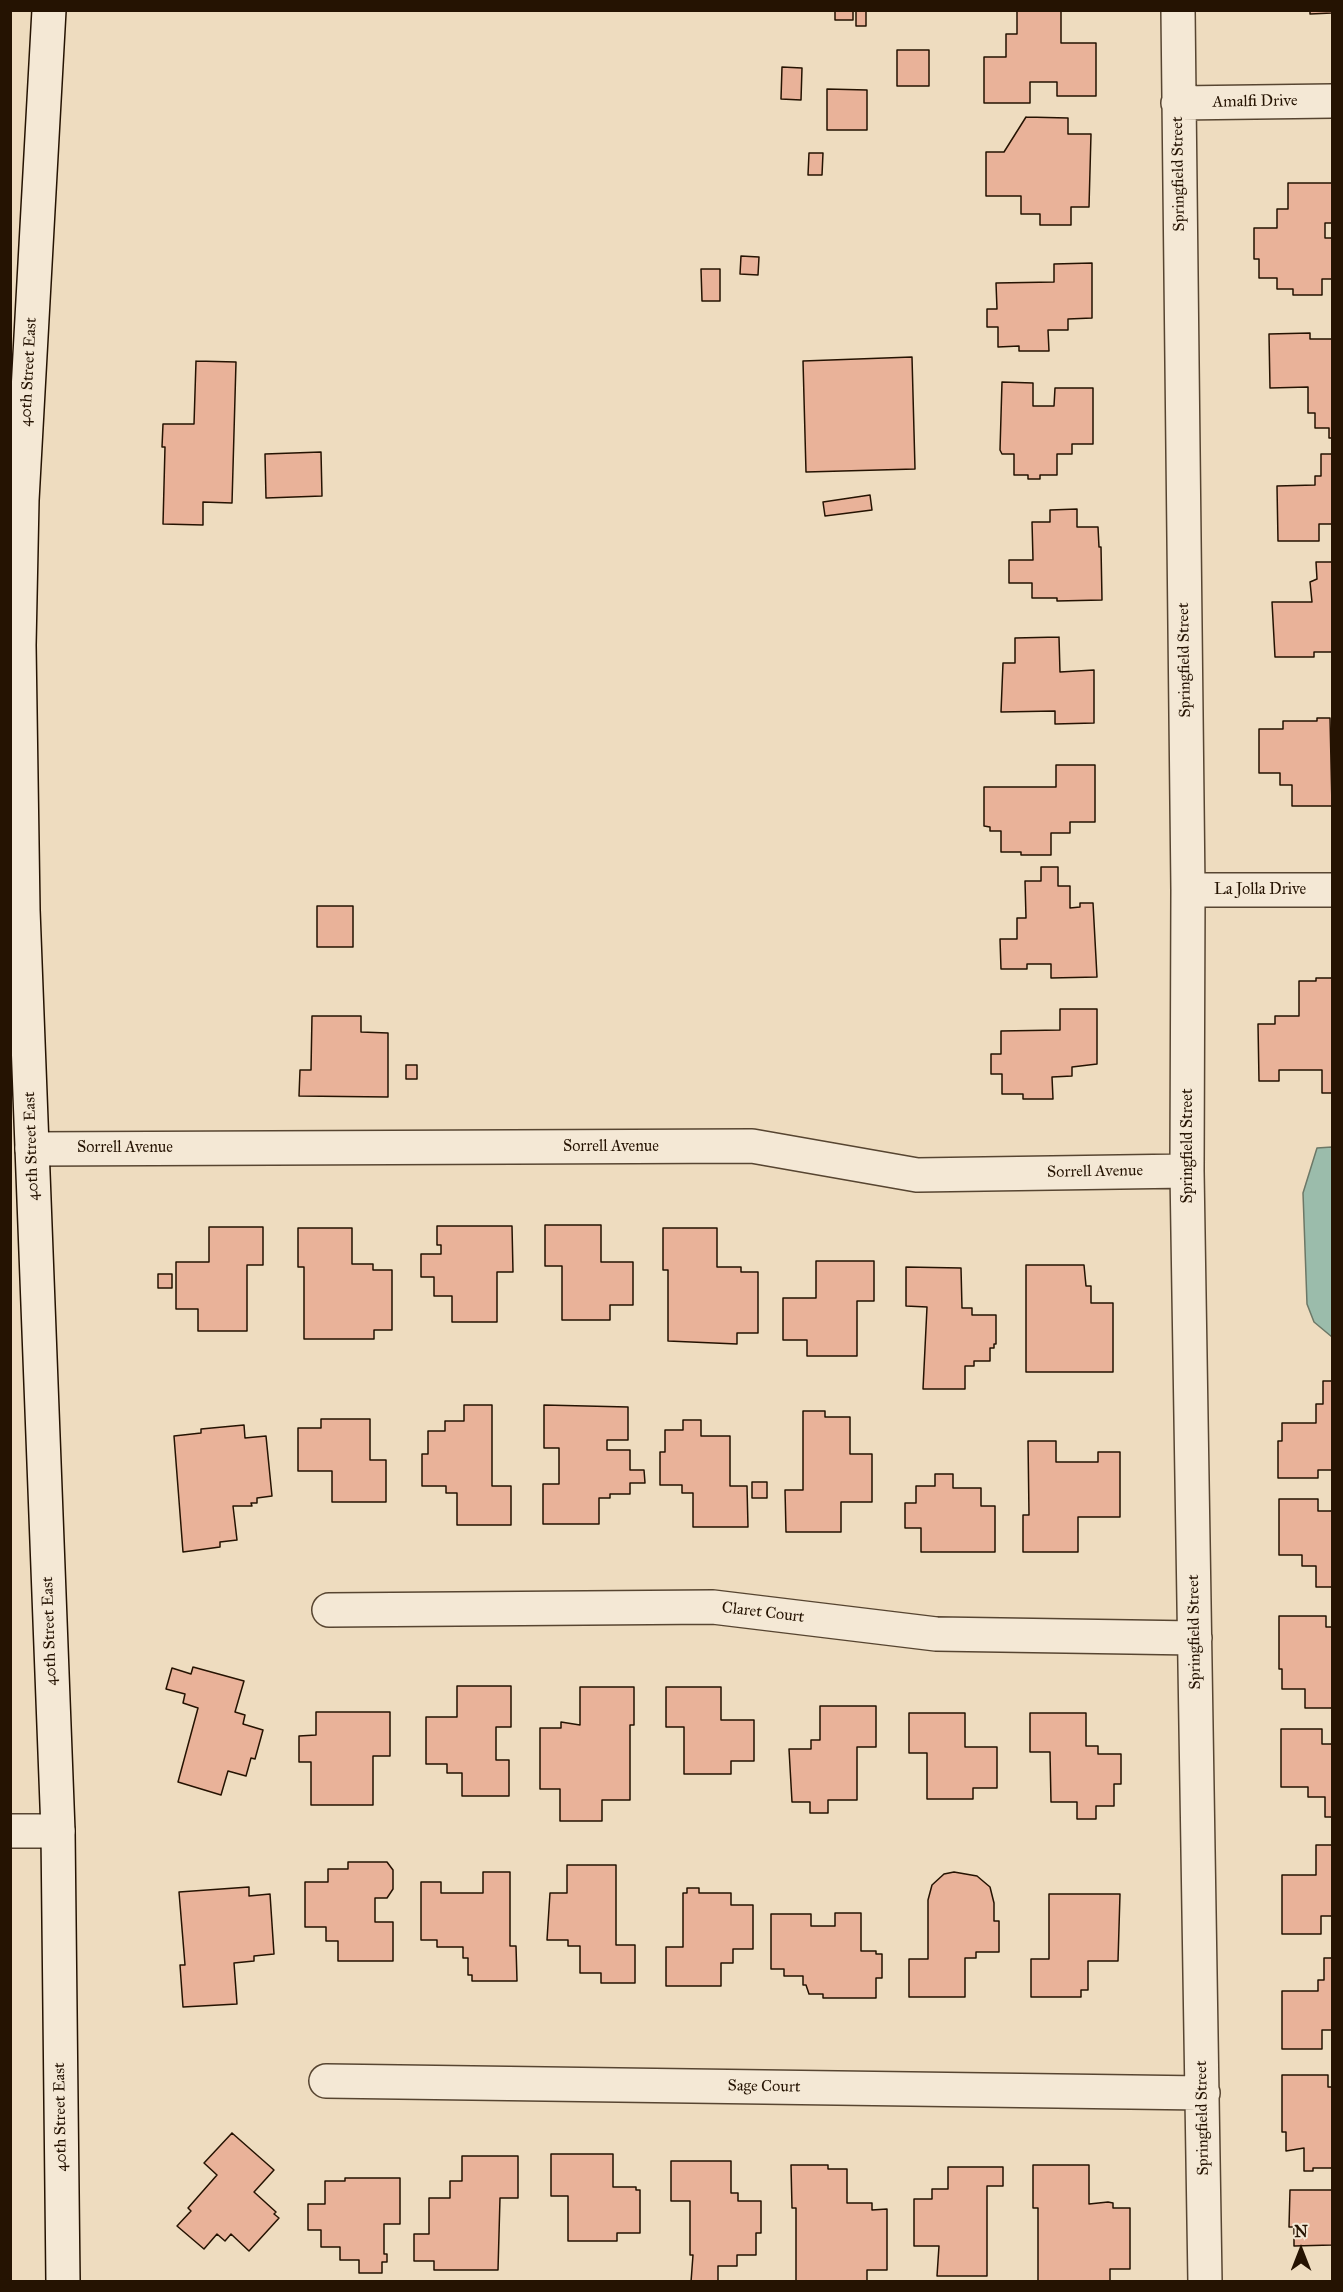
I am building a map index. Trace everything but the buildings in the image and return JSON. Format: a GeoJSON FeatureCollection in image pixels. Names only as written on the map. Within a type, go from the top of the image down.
{"type":"FeatureCollection","features":[{"type":"Feature","properties":{"kind":"street","name":"40th Street East"},"geometry":{"type":"LineString","coordinates":[[49,10],[22,500],[19,645],[23,910],[58,1831],[63,2282]]}},
{"type":"Feature","properties":{"kind":"street","name":"Springfield Street"},"geometry":{"type":"LineString","coordinates":[[1178,10],[1188,890],[1187,1171],[1205,2282]]}},
{"type":"Feature","properties":{"kind":"street","name":"Amalfi Drive"},"geometry":{"type":"LineString","coordinates":[[1178,103],[1332,101]]}},
{"type":"Feature","properties":{"kind":"street","name":"La Jolla Drive"},"geometry":{"type":"LineString","coordinates":[[1188,890],[1332,890]]}},
{"type":"Feature","properties":{"kind":"street","name":"Sorrell Avenue"},"geometry":{"type":"LineString","coordinates":[[32,1149],[752,1146],[917,1175],[1187,1171]]}},
{"type":"Feature","properties":{"kind":"street","name":"Claret Court"},"geometry":{"type":"LineString","coordinates":[[329,1610],[713,1607],[936,1635],[1195,1638]]}},
{"type":"Feature","properties":{"kind":"street"},"geometry":{"type":"LineString","coordinates":[[10,1831],[58,1831]]}},
{"type":"Feature","properties":{"kind":"street","name":"Sage Court"},"geometry":{"type":"LineString","coordinates":[[326,2081],[1203,2093]]}},
{"type":"Feature","properties":{"kind":"shaded area"},"geometry":{"type":"Polygon","coordinates":[[[1332,1147],[1332,1337],[1314,1322],[1307,1304],[1303,1193],[1317,1148],[1332,1147]]]}}]}
